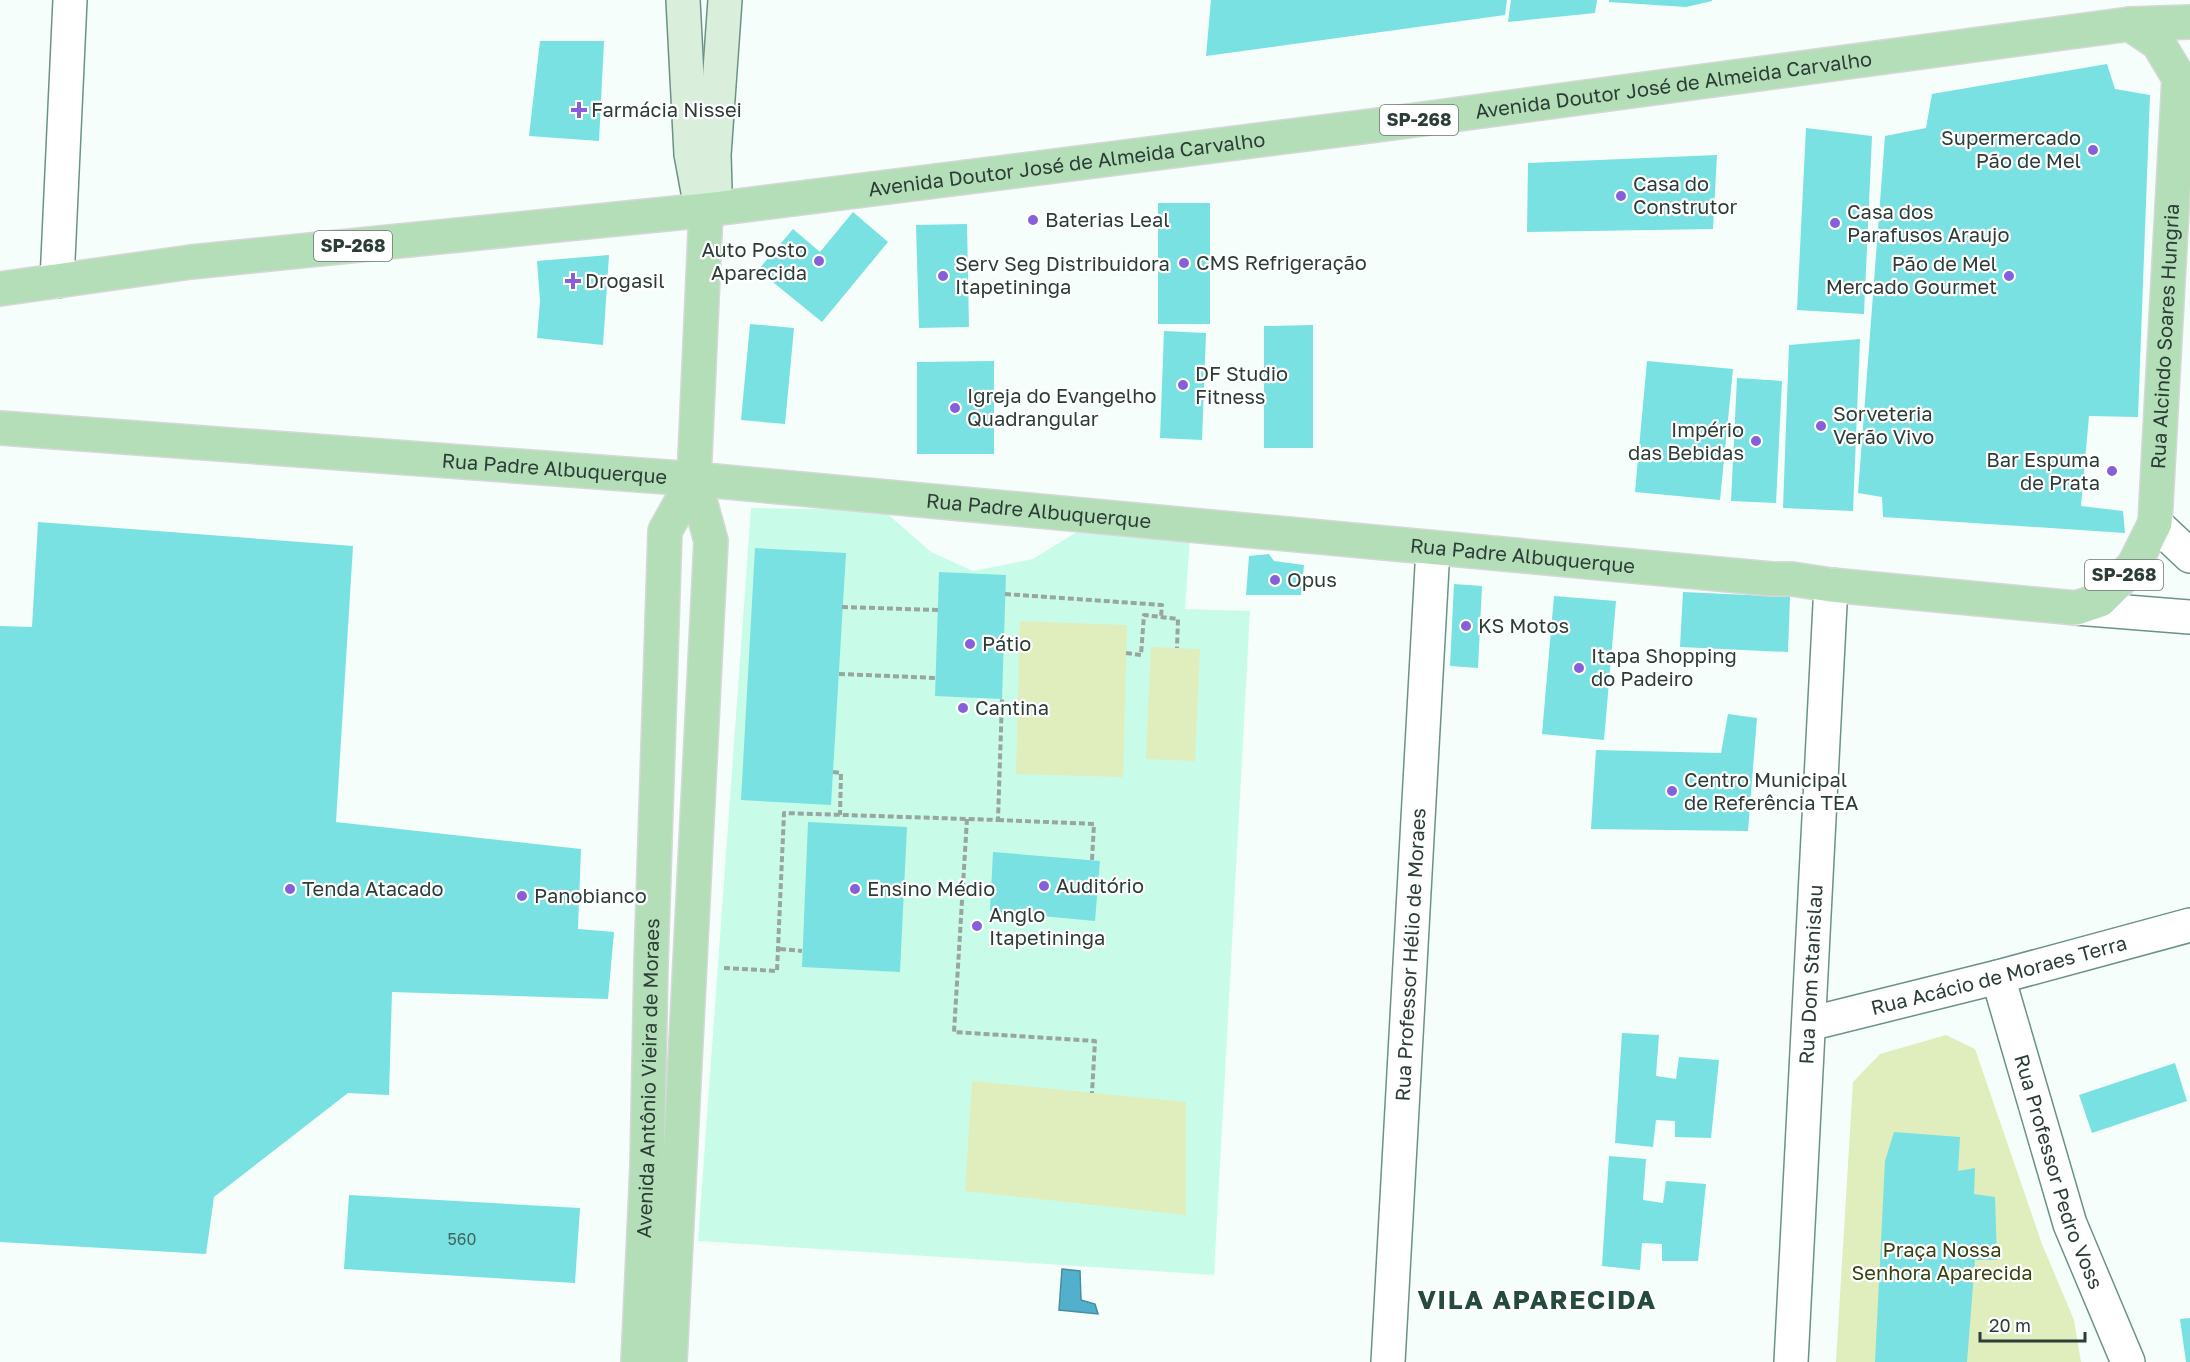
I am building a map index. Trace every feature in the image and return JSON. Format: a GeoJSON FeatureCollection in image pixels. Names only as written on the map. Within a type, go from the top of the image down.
{"type":"FeatureCollection","features":[{"type":"Feature","properties":{"kind":"main road","name":"Avenida Antônio Vieira de Moraes"},"geometry":{"type":"LineString","coordinates":[[670,1362],[711,541],[694,479],[706,210],[698,192],[691,154],[683,0]]}},
{"type":"Feature","properties":{"kind":"main road"},"geometry":{"type":"LineString","coordinates":[[706,210],[715,188],[714,155],[725,0]]}},
{"type":"Feature","properties":{"kind":"main road","name":"Avenida Doutor José de Almeida Carvalho"},"geometry":{"type":"LineString","coordinates":[[2130,24],[2190,9]]}},
{"type":"Feature","properties":{"kind":"main road","name":"Avenida Doutor José de Almeida Carvalho"},"geometry":{"type":"LineString","coordinates":[[0,289],[191,262],[706,210],[1378,125],[2130,24],[2190,22]]}},
{"type":"Feature","properties":{"kind":"main road"},"geometry":{"type":"LineString","coordinates":[[2130,24],[2158,43],[2179,78]]}},
{"type":"Feature","properties":{"kind":"main road","name":"Rua Alcindo Soares Hungria"},"geometry":{"type":"LineString","coordinates":[[2155,523],[2179,78],[2190,42]]}},
{"type":"Feature","properties":{"kind":"main road","name":"Rua Padre Albuquerque"},"geometry":{"type":"LineString","coordinates":[[0,428],[694,479],[1772,579],[1792,579],[1831,585],[2076,608],[2100,600],[2134,565],[2155,523]]}},
{"type":"Feature","properties":{"kind":"main road","name":"Avenida Antônio Vieira de Moraes"},"geometry":{"type":"LineString","coordinates":[[638,1362],[647,1166],[665,531],[694,479]]}},
{"type":"Feature","properties":{"kind":"main road"},"geometry":{"type":"LineString","coordinates":[[651,963],[690,966]]}},
{"type":"Feature","properties":{"kind":"street"},"geometry":{"type":"LineString","coordinates":[[57,281],[70,0]]}},
{"type":"Feature","properties":{"kind":"street"},"geometry":{"type":"LineString","coordinates":[[2155,523],[2190,556]]}},
{"type":"Feature","properties":{"kind":"street","name":"Rua Professor Hélio de Moraes"},"geometry":{"type":"LineString","coordinates":[[1388,1362],[1433,548]]}},
{"type":"Feature","properties":{"kind":"street","name":"Rua Dom Stanislau"},"geometry":{"type":"LineString","coordinates":[[1791,1362],[1831,585]]}},
{"type":"Feature","properties":{"kind":"street","name":"Rua Padre Albuquerque"},"geometry":{"type":"LineString","coordinates":[[2076,608],[2190,617]]}},
{"type":"Feature","properties":{"kind":"street","name":"Rua Acácio de Moraes Terra"},"geometry":{"type":"LineString","coordinates":[[1809,1024],[1998,977],[2190,925]]}},
{"type":"Feature","properties":{"kind":"street","name":"Rua Professor Pedro Voss"},"geometry":{"type":"LineString","coordinates":[[1998,977],[2070,1224],[2128,1362]]}},
{"type":"Feature","properties":{"kind":"path"},"geometry":{"type":"LineString","coordinates":[[1005,594],[1162,605],[1161,617]]}},
{"type":"Feature","properties":{"kind":"path"},"geometry":{"type":"LineString","coordinates":[[843,607],[938,610]]}},
{"type":"Feature","properties":{"kind":"path"},"geometry":{"type":"LineString","coordinates":[[1126,653],[1141,655],[1144,615],[1178,619],[1177,648]]}},
{"type":"Feature","properties":{"kind":"path"},"geometry":{"type":"LineString","coordinates":[[839,674],[936,678]]}},
{"type":"Feature","properties":{"kind":"path"},"geometry":{"type":"LineString","coordinates":[[998,820],[1002,699]]}},
{"type":"Feature","properties":{"kind":"path"},"geometry":{"type":"LineString","coordinates":[[833,772],[841,773],[840,815]]}},
{"type":"Feature","properties":{"kind":"path"},"geometry":{"type":"LineString","coordinates":[[690,966],[777,971],[780,949],[784,813],[1094,824],[1092,860]]}},
{"type":"Feature","properties":{"kind":"path"},"geometry":{"type":"LineString","coordinates":[[967,819],[954,1032],[1095,1041],[1092,1093]]}},
{"type":"Feature","properties":{"kind":"path"},"geometry":{"type":"LineString","coordinates":[[780,949],[802,951]]}},
{"type":"Feature","properties":{"kind":"shaded area","name":"Anglo Itapetininga"},"geometry":{"type":"Polygon","coordinates":[[[751,508],[883,510],[931,552],[973,571],[1033,559],[1080,530],[1190,539],[1185,609],[1250,611],[1214,1275],[698,1241],[751,508]]]}},
{"type":"Feature","properties":{"kind":"green space"},"geometry":{"type":"Polygon","coordinates":[[[1020,621],[1127,625],[1123,777],[1016,774],[1020,621]]]}},
{"type":"Feature","properties":{"kind":"green space"},"geometry":{"type":"Polygon","coordinates":[[[1151,647],[1200,649],[1195,761],[1146,759],[1151,647]]]}},
{"type":"Feature","properties":{"kind":"green space","name":"Praça Nossa Senhora Aparecida"},"geometry":{"type":"Polygon","coordinates":[[[1946,1035],[1975,1049],[2042,1244],[2074,1320],[2081,1362],[1836,1362],[1853,1082],[1880,1054],[1946,1035]]]}},
{"type":"Feature","properties":{"kind":"green space"},"geometry":{"type":"Polygon","coordinates":[[[972,1081],[1186,1102],[1186,1215],[965,1191],[972,1081]]]}},
{"type":"Feature","properties":{"kind":"water"},"geometry":{"type":"Polygon","coordinates":[[[1062,1269],[1080,1271],[1081,1300],[1095,1304],[1098,1314],[1059,1310],[1062,1269]]]}},
{"type":"Feature","properties":{"kind":"building"},"geometry":{"type":"Polygon","coordinates":[[[1211,0],[1507,0],[1505,15],[1206,56],[1211,0]]]}},
{"type":"Feature","properties":{"kind":"building"},"geometry":{"type":"Polygon","coordinates":[[[1511,0],[1597,0],[1595,13],[1508,22],[1511,0]]]}},
{"type":"Feature","properties":{"kind":"building"},"geometry":{"type":"Polygon","coordinates":[[[1609,0],[1712,1],[1686,7],[1609,2],[1609,0]]]}},
{"type":"Feature","properties":{"kind":"building"},"geometry":{"type":"Polygon","coordinates":[[[540,41],[604,41],[599,141],[529,136],[540,41]]]}},
{"type":"Feature","properties":{"kind":"building","name":"Pão de Mel Mercado Gourmet"},"geometry":{"type":"Polygon","coordinates":[[[2107,64],[2115,89],[2150,95],[2138,417],[2089,416],[2081,506],[2123,511],[2125,533],[1883,517],[1882,497],[1858,493],[1885,136],[1926,128],[1932,94],[2107,64]]]}},
{"type":"Feature","properties":{"kind":"building","name":"Casa dos Parafusos Araujo"},"geometry":{"type":"Polygon","coordinates":[[[1806,128],[1872,136],[1864,314],[1797,310],[1806,128]]]}},
{"type":"Feature","properties":{"kind":"building","name":"Casa do Construtor"},"geometry":{"type":"Polygon","coordinates":[[[1717,155],[1713,229],[1527,232],[1528,163],[1717,155]]]}},
{"type":"Feature","properties":{"kind":"building","name":"CMS Refrigeração"},"geometry":{"type":"Polygon","coordinates":[[[1158,203],[1210,203],[1210,324],[1158,324],[1158,203]]]}},
{"type":"Feature","properties":{"kind":"building","name":"Auto Posto Aparecida"},"geometry":{"type":"Polygon","coordinates":[[[853,212],[888,242],[822,322],[758,270],[793,229],[820,252],[853,212]]]}},
{"type":"Feature","properties":{"kind":"building","name":"Serv Seg Distribuidora Itapetininga"},"geometry":{"type":"Polygon","coordinates":[[[967,224],[969,327],[919,328],[916,225],[967,224]]]}},
{"type":"Feature","properties":{"kind":"building","name":"Drogasil"},"geometry":{"type":"Polygon","coordinates":[[[609,255],[603,345],[537,338],[540,301],[537,261],[609,255]]]}},
{"type":"Feature","properties":{"kind":"building"},"geometry":{"type":"Polygon","coordinates":[[[750,324],[794,328],[785,424],[741,420],[750,324]]]}},
{"type":"Feature","properties":{"kind":"building"},"geometry":{"type":"Polygon","coordinates":[[[1313,325],[1313,448],[1264,448],[1264,326],[1313,325]]]}},
{"type":"Feature","properties":{"kind":"building","name":"DF Studio Fitness"},"geometry":{"type":"Polygon","coordinates":[[[1164,331],[1206,333],[1202,440],[1160,438],[1164,331]]]}},
{"type":"Feature","properties":{"kind":"building","name":"Sorveteria Verão Vivo"},"geometry":{"type":"Polygon","coordinates":[[[1860,339],[1853,511],[1783,508],[1789,345],[1860,339]]]}},
{"type":"Feature","properties":{"kind":"building","name":"Igreja do Evangelho Quadrangular"},"geometry":{"type":"Polygon","coordinates":[[[994,361],[994,454],[917,454],[917,362],[994,361]]]}},
{"type":"Feature","properties":{"kind":"building"},"geometry":{"type":"Polygon","coordinates":[[[1647,361],[1733,369],[1720,500],[1635,492],[1647,361]]]}},
{"type":"Feature","properties":{"kind":"building","name":"Império das Bebidas"},"geometry":{"type":"Polygon","coordinates":[[[1737,378],[1782,381],[1776,503],[1731,501],[1737,378]]]}},
{"type":"Feature","properties":{"kind":"building","name":"Tenda Atacado"},"geometry":{"type":"Polygon","coordinates":[[[38,522],[353,546],[336,822],[581,849],[578,929],[614,932],[608,999],[392,992],[389,1095],[348,1093],[214,1197],[206,1254],[0,1242],[0,626],[32,627],[38,522]]]}},
{"type":"Feature","properties":{"kind":"building"},"geometry":{"type":"Polygon","coordinates":[[[755,548],[846,553],[831,805],[741,800],[755,548]]]}},
{"type":"Feature","properties":{"kind":"building","name":"Opus"},"geometry":{"type":"Polygon","coordinates":[[[1269,554],[1274,561],[1304,565],[1301,595],[1246,595],[1249,556],[1269,554]]]}},
{"type":"Feature","properties":{"kind":"building","name":"Pátio"},"geometry":{"type":"Polygon","coordinates":[[[939,572],[1006,575],[1002,699],[935,696],[939,572]]]}},
{"type":"Feature","properties":{"kind":"building","name":"KS Motos"},"geometry":{"type":"Polygon","coordinates":[[[1454,584],[1482,586],[1478,668],[1450,666],[1454,584]]]}},
{"type":"Feature","properties":{"kind":"building"},"geometry":{"type":"Polygon","coordinates":[[[1683,592],[1790,597],[1788,652],[1680,647],[1683,592]]]}},
{"type":"Feature","properties":{"kind":"building","name":"Itapa Shopping do Padeiro"},"geometry":{"type":"Polygon","coordinates":[[[1554,596],[1616,601],[1604,740],[1542,734],[1554,596]]]}},
{"type":"Feature","properties":{"kind":"building","name":"Centro Municipal de Referência TEA"},"geometry":{"type":"Polygon","coordinates":[[[1728,714],[1757,718],[1748,831],[1591,829],[1596,750],[1721,753],[1728,714]]]}},
{"type":"Feature","properties":{"kind":"building","name":"Ensino Médio"},"geometry":{"type":"Polygon","coordinates":[[[808,822],[907,827],[900,972],[802,967],[808,822]]]}},
{"type":"Feature","properties":{"kind":"building","name":"Auditório"},"geometry":{"type":"Polygon","coordinates":[[[993,852],[1100,861],[1095,921],[990,911],[993,852]]]}},
{"type":"Feature","properties":{"kind":"building"},"geometry":{"type":"Polygon","coordinates":[[[1622,1033],[1659,1035],[1656,1076],[1676,1079],[1679,1057],[1719,1060],[1711,1138],[1675,1137],[1675,1121],[1656,1120],[1653,1147],[1615,1143],[1622,1033]]]}},
{"type":"Feature","properties":{"kind":"building"},"geometry":{"type":"Polygon","coordinates":[[[2175,1063],[2187,1101],[2092,1133],[2079,1095],[2175,1063]]]}},
{"type":"Feature","properties":{"kind":"building"},"geometry":{"type":"Polygon","coordinates":[[[1894,1132],[1960,1137],[1958,1171],[1975,1168],[1974,1194],[1995,1197],[1997,1260],[1975,1260],[1967,1362],[1875,1362],[1885,1161],[1894,1132]]]}},
{"type":"Feature","properties":{"kind":"building"},"geometry":{"type":"Polygon","coordinates":[[[1609,1156],[1646,1159],[1643,1200],[1663,1203],[1666,1181],[1706,1184],[1698,1261],[1662,1261],[1662,1244],[1642,1243],[1640,1270],[1602,1266],[1609,1156]]]}},
{"type":"Feature","properties":{"kind":"building"},"geometry":{"type":"Polygon","coordinates":[[[349,1195],[580,1208],[575,1283],[344,1269],[349,1195]]]}},
{"type":"Feature","properties":{"kind":"building"},"geometry":{"type":"Polygon","coordinates":[[[2190,1318],[2190,1362],[2186,1362],[2180,1319],[2190,1318]]]}},
{"type":"Feature","properties":{"kind":"place","name":"Farmácia Nissei"},"geometry":{"type":"Point","coordinates":[579,110]}},
{"type":"Feature","properties":{"kind":"place","name":"Supermercado Pão de Mel"},"geometry":{"type":"Point","coordinates":[2093,150]}},
{"type":"Feature","properties":{"kind":"place","name":"Casa do Construtor"},"geometry":{"type":"Point","coordinates":[1621,196]}},
{"type":"Feature","properties":{"kind":"place","name":"Baterias Leal"},"geometry":{"type":"Point","coordinates":[1033,220]}},
{"type":"Feature","properties":{"kind":"place","name":"Casa dos Parafusos Araujo"},"geometry":{"type":"Point","coordinates":[1835,223]}},
{"type":"Feature","properties":{"kind":"place","name":"Auto Posto Aparecida"},"geometry":{"type":"Point","coordinates":[819,261]}},
{"type":"Feature","properties":{"kind":"place","name":"CMS Refrigeração"},"geometry":{"type":"Point","coordinates":[1184,263]}},
{"type":"Feature","properties":{"kind":"place","name":"Serv Seg Distribuidora Itapetininga"},"geometry":{"type":"Point","coordinates":[943,276]}},
{"type":"Feature","properties":{"kind":"place","name":"Pão de Mel Mercado Gourmet"},"geometry":{"type":"Point","coordinates":[2009,276]}},
{"type":"Feature","properties":{"kind":"place","name":"Drogasil"},"geometry":{"type":"Point","coordinates":[573,281]}},
{"type":"Feature","properties":{"kind":"place","name":"DF Studio Fitness"},"geometry":{"type":"Point","coordinates":[1183,385]}},
{"type":"Feature","properties":{"kind":"place","name":"Igreja do Evangelho Quadrangular"},"geometry":{"type":"Point","coordinates":[955,408]}},
{"type":"Feature","properties":{"kind":"place","name":"Sorveteria Verão Vivo"},"geometry":{"type":"Point","coordinates":[1821,426]}},
{"type":"Feature","properties":{"kind":"place","name":"Império das Bebidas"},"geometry":{"type":"Point","coordinates":[1756,441]}},
{"type":"Feature","properties":{"kind":"place","name":"Bar Espuma de Prata"},"geometry":{"type":"Point","coordinates":[2112,471]}},
{"type":"Feature","properties":{"kind":"place","name":"Opus"},"geometry":{"type":"Point","coordinates":[1275,580]}},
{"type":"Feature","properties":{"kind":"place","name":"KS Motos"},"geometry":{"type":"Point","coordinates":[1466,626]}},
{"type":"Feature","properties":{"kind":"place","name":"Pátio"},"geometry":{"type":"Point","coordinates":[970,644]}},
{"type":"Feature","properties":{"kind":"place","name":"Itapa Shopping do Padeiro"},"geometry":{"type":"Point","coordinates":[1579,668]}},
{"type":"Feature","properties":{"kind":"place","name":"Cantina"},"geometry":{"type":"Point","coordinates":[963,708]}},
{"type":"Feature","properties":{"kind":"place","name":"Centro Municipal de Referência TEA"},"geometry":{"type":"Point","coordinates":[1672,791]}},
{"type":"Feature","properties":{"kind":"place","name":"Auditório"},"geometry":{"type":"Point","coordinates":[1044,886]}},
{"type":"Feature","properties":{"kind":"place","name":"Tenda Atacado"},"geometry":{"type":"Point","coordinates":[290,889]}},
{"type":"Feature","properties":{"kind":"place","name":"Ensino Médio"},"geometry":{"type":"Point","coordinates":[855,889]}},
{"type":"Feature","properties":{"kind":"place","name":"Panobianco"},"geometry":{"type":"Point","coordinates":[522,896]}},
{"type":"Feature","properties":{"kind":"place","name":"Anglo Itapetininga"},"geometry":{"type":"Point","coordinates":[977,926]}},
{"type":"Feature","properties":{"kind":"district","name":"VILA APARECIDA"},"geometry":{"type":"Point","coordinates":[1537,1300]}}]}
